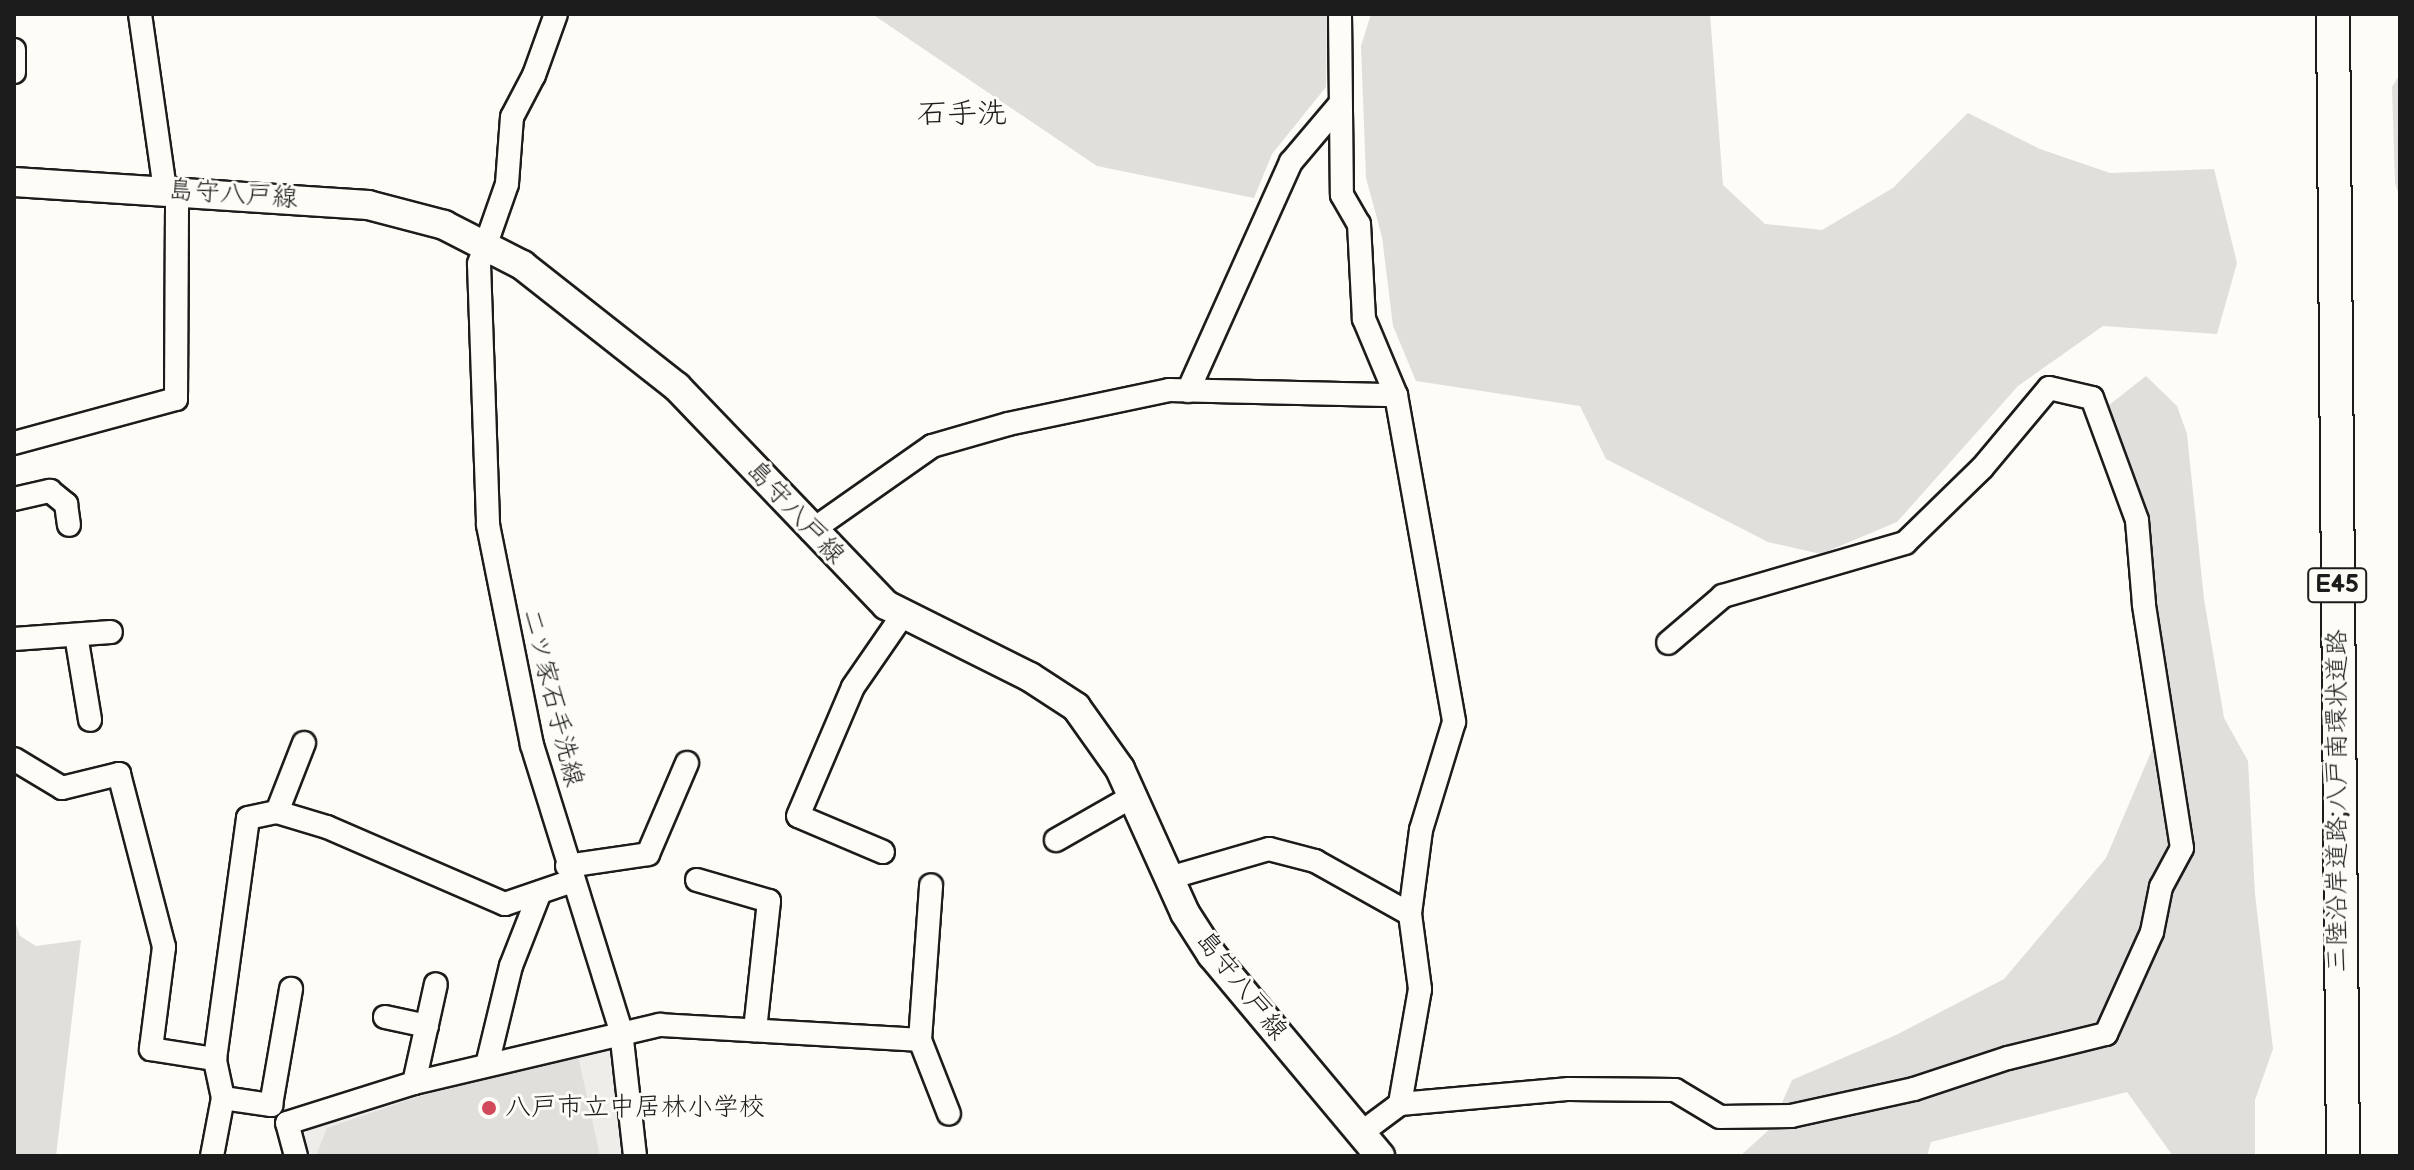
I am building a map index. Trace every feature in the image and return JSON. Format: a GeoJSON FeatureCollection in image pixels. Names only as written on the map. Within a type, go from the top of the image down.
{"type":"FeatureCollection","features":[{"type":"Feature","properties":{"kind":"highway","name":"三陸沿岸道路;八戸南環状道路"},"geometry":{"type":"LineString","coordinates":[[2333,14],[2343,1156]]}},
{"type":"Feature","properties":{"kind":"main road","name":"島守八戸線"},"geometry":{"type":"LineString","coordinates":[[14,182],[368,205],[410,214],[485,243],[522,265],[677,387],[860,583],[902,616],[1018,671],[1076,707],[1133,796],[1169,878],[1212,955],[1380,1156]]}},
{"type":"Feature","properties":{"kind":"street"},"geometry":{"type":"LineString","coordinates":[[14,443],[176,399],[171,191],[140,14]]}},
{"type":"Feature","properties":{"kind":"street","name":"二ツ家石手洗線"},"geometry":{"type":"LineString","coordinates":[[556,14],[534,75],[512,117],[507,184],[485,243],[478,297],[488,525],[532,745],[569,873],[621,1031],[635,1156]]}},
{"type":"Feature","properties":{"kind":"street"},"geometry":{"type":"LineString","coordinates":[[1340,14],[1342,195],[1359,224],[1364,319],[1396,395],[1454,722],[1421,830],[1410,914],[1420,989],[1400,1104]]}},
{"type":"Feature","properties":{"kind":"street"},"geometry":{"type":"LineString","coordinates":[[14,50],[14,72]]}},
{"type":"Feature","properties":{"kind":"street"},"geometry":{"type":"LineString","coordinates":[[1188,391],[1291,162],[1340,104]]}},
{"type":"Feature","properties":{"kind":"street"},"geometry":{"type":"LineString","coordinates":[[1361,1133],[1400,1104],[1569,1089],[1675,1090],[1720,1117],[1791,1116],[1914,1089],[2008,1058],[2106,1034],[2152,932],[2161,887],[2182,848],[2144,604],[2137,520],[2092,398],[2049,388],[1982,468],[1905,543],[1723,596],[1668,643]]}},
{"type":"Feature","properties":{"kind":"street"},"geometry":{"type":"LineString","coordinates":[[811,531],[932,446],[1008,424],[1188,391],[1396,395]]}},
{"type":"Feature","properties":{"kind":"street"},"geometry":{"type":"LineString","coordinates":[[14,499],[50,491],[66,504],[69,525]]}},
{"type":"Feature","properties":{"kind":"street"},"geometry":{"type":"LineString","coordinates":[[883,852],[798,816],[853,687],[902,616]]}},
{"type":"Feature","properties":{"kind":"street"},"geometry":{"type":"LineString","coordinates":[[14,639],[111,632]]}},
{"type":"Feature","properties":{"kind":"street"},"geometry":{"type":"LineString","coordinates":[[76,635],[90,720]]}},
{"type":"Feature","properties":{"kind":"street"},"geometry":{"type":"LineString","coordinates":[[277,812],[304,743]]}},
{"type":"Feature","properties":{"kind":"street"},"geometry":{"type":"LineString","coordinates":[[14,759],[62,788],[119,774],[164,947],[151,1049],[215,1059]]}},
{"type":"Feature","properties":{"kind":"street"},"geometry":{"type":"LineString","coordinates":[[212,1156],[223,1098],[215,1059],[248,818],[277,812],[327,827],[505,904],[540,892],[569,873],[648,854],[687,763]]}},
{"type":"Feature","properties":{"kind":"street"},"geometry":{"type":"LineString","coordinates":[[1056,840],[1133,796]]}},
{"type":"Feature","properties":{"kind":"street"},"geometry":{"type":"LineString","coordinates":[[1169,878],[1269,849],[1315,861],[1410,914]]}},
{"type":"Feature","properties":{"kind":"street"},"geometry":{"type":"LineString","coordinates":[[697,880],[769,901],[755,1030]]}},
{"type":"Feature","properties":{"kind":"street"},"geometry":{"type":"LineString","coordinates":[[931,885],[920,1040],[949,1114]]}},
{"type":"Feature","properties":{"kind":"street"},"geometry":{"type":"LineString","coordinates":[[487,1065],[511,966],[540,892]]}},
{"type":"Feature","properties":{"kind":"street"},"geometry":{"type":"LineString","coordinates":[[414,1083],[436,984]]}},
{"type":"Feature","properties":{"kind":"street"},"geometry":{"type":"LineString","coordinates":[[223,1098],[271,1105],[291,989]]}},
{"type":"Feature","properties":{"kind":"street"},"geometry":{"type":"LineString","coordinates":[[385,1017],[427,1026]]}},
{"type":"Feature","properties":{"kind":"street"},"geometry":{"type":"LineString","coordinates":[[296,1156],[287,1123],[414,1083],[621,1031],[660,1025],[920,1040]]}},
{"type":"Feature","properties":{"kind":"shaded area"},"geometry":{"type":"Polygon","coordinates":[[[872,14],[1327,14],[1326,87],[1272,154],[1254,198],[1097,166],[872,14]]]}},
{"type":"Feature","properties":{"kind":"shaded area"},"geometry":{"type":"Polygon","coordinates":[[[1371,14],[1710,14],[1723,185],[1765,224],[1822,230],[1893,188],[1968,113],[2040,149],[2110,173],[2214,169],[2237,263],[2217,334],[2103,326],[2018,386],[1897,522],[1821,554],[1768,542],[1606,459],[1580,406],[1416,381],[1393,326],[1382,237],[1366,178],[1361,46],[1371,14]]]}},
{"type":"Feature","properties":{"kind":"shaded area"},"geometry":{"type":"Polygon","coordinates":[[[2400,74],[2400,198],[2395,183],[2392,87],[2400,74]]]}},
{"type":"Feature","properties":{"kind":"shaded area"},"geometry":{"type":"Polygon","coordinates":[[[2146,376],[2177,406],[2187,434],[2204,599],[2224,718],[2248,761],[2255,894],[2273,1049],[2255,1100],[2255,1156],[2173,1156],[2127,1092],[1931,1142],[1927,1156],[1740,1156],[1771,1128],[1792,1080],[1896,1035],[2004,979],[2106,858],[2154,745],[2138,498],[2109,405],[2146,376]]]}},
{"type":"Feature","properties":{"kind":"shaded area"},"geometry":{"type":"Polygon","coordinates":[[[14,919],[20,936],[36,946],[81,940],[56,1156],[14,1156],[14,919]]]}},
{"type":"Feature","properties":{"kind":"shaded area","name":"八戸市立中居林小学校"},"geometry":{"type":"Polygon","coordinates":[[[611,1044],[623,1156],[307,1156],[303,1140],[309,1125],[413,1092],[611,1044]]]}},
{"type":"Feature","properties":{"kind":"shaded area","name":"八戸市立中居林小学校"},"geometry":{"type":"Polygon","coordinates":[[[578,1056],[600,1156],[316,1156],[327,1128],[417,1097],[578,1056]]]}},
{"type":"Feature","properties":{"kind":"place","name":"八戸市立中居林小学校"},"geometry":{"type":"Point","coordinates":[489,1108]}},
{"type":"Feature","properties":{"kind":"district","name":"石手洗"},"geometry":{"type":"Point","coordinates":[962,114]}}]}
